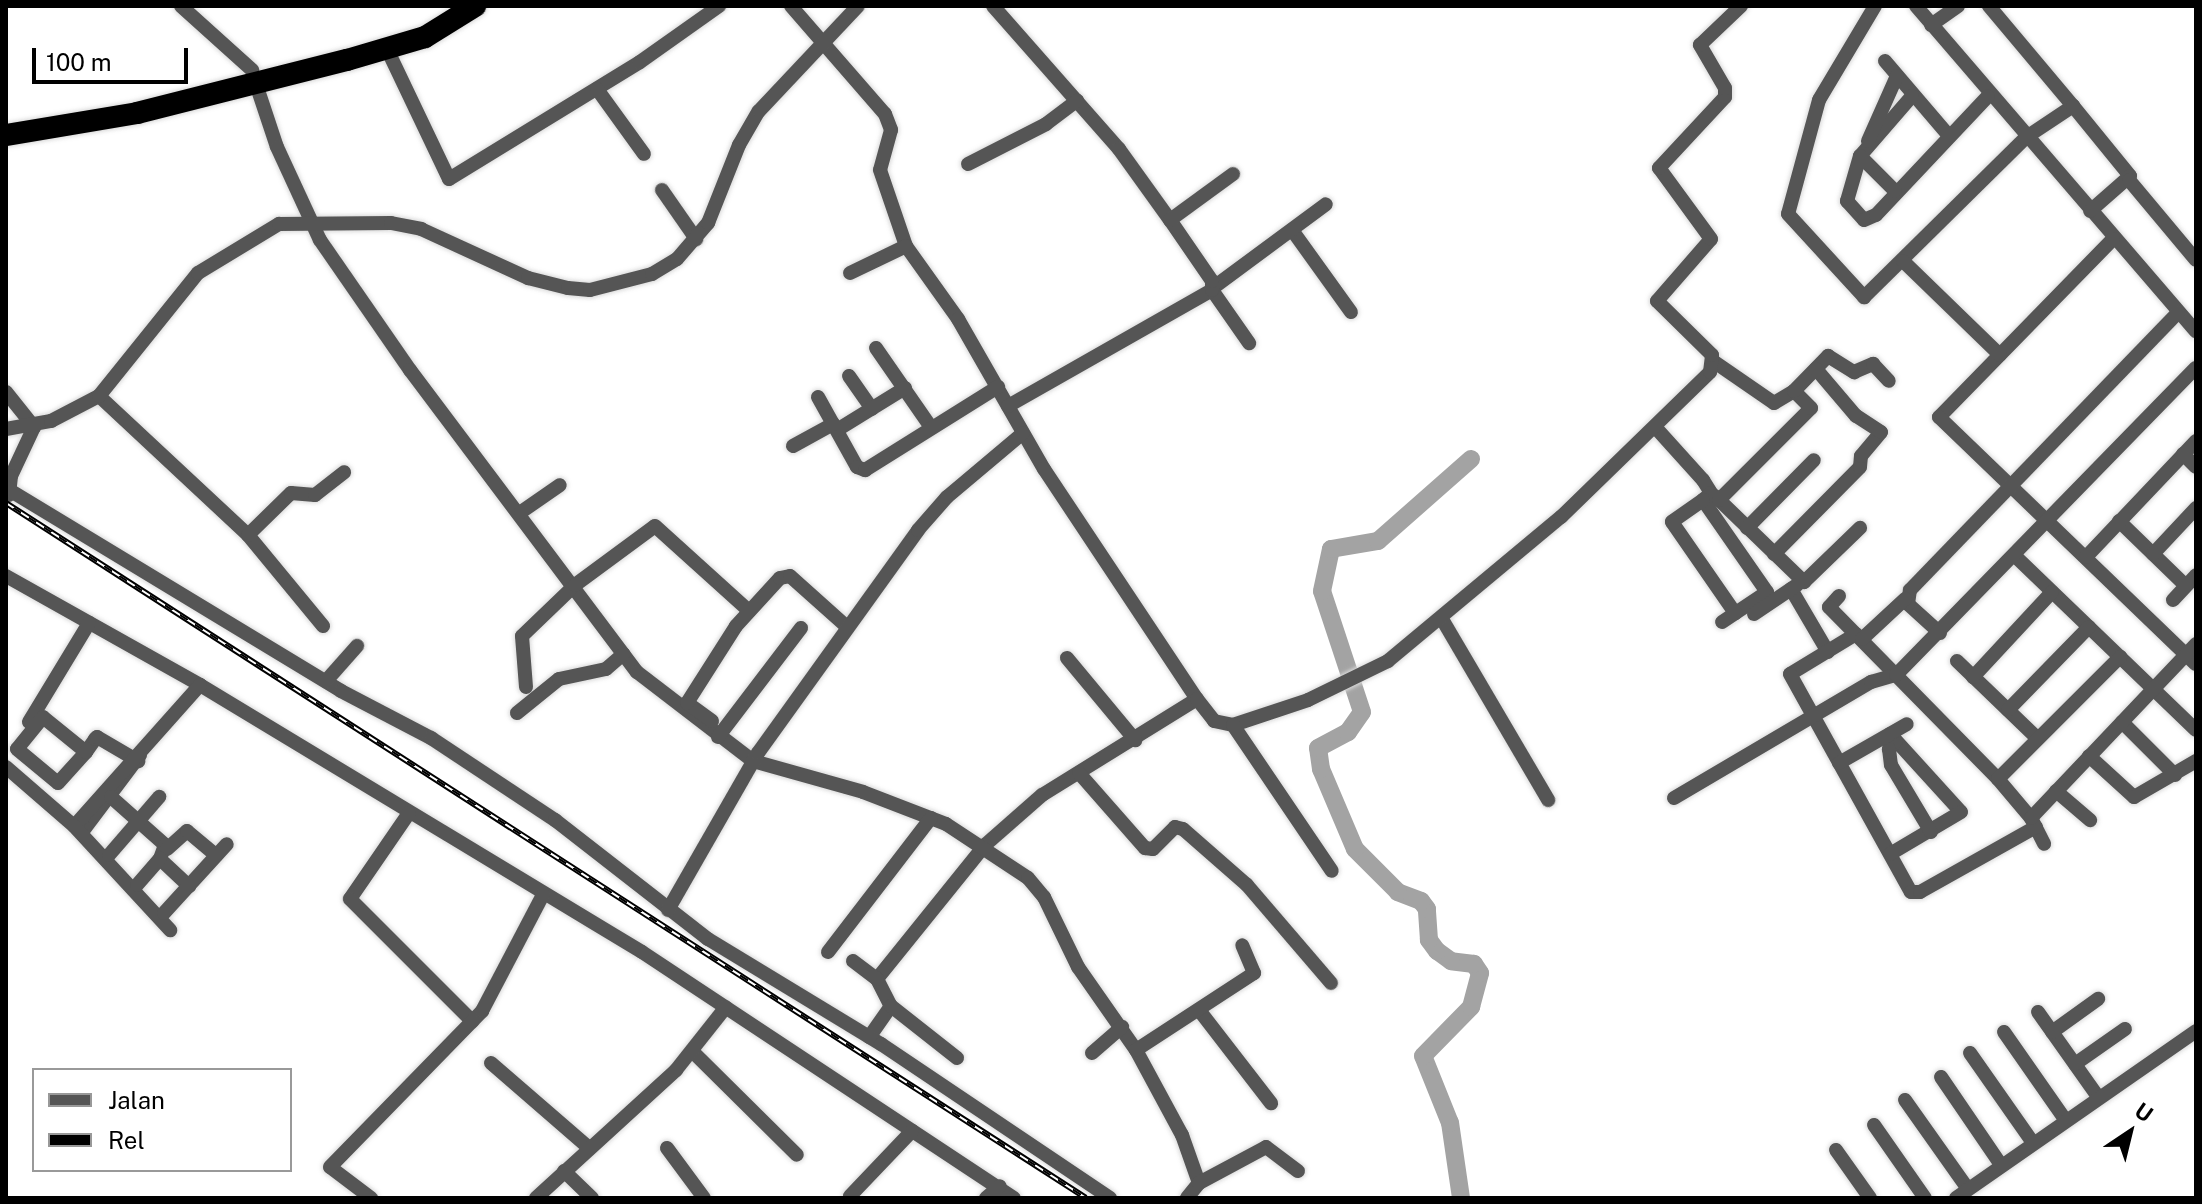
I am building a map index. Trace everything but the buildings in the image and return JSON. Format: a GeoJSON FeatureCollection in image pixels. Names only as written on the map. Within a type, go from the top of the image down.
{"type":"FeatureCollection","features":[{"type":"Feature","properties":{"kind":"highway"},"geometry":{"type":"LineString","coordinates":[[6,135],[137,113],[418,25],[453,6]]}},
{"type":"Feature","properties":{"kind":"highway"},"geometry":{"type":"LineString","coordinates":[[6,120],[254,77],[387,49],[434,33],[475,6]]}},
{"type":"Feature","properties":{"kind":"street"},"geometry":{"type":"LineString","coordinates":[[181,6],[254,77],[309,221],[410,370],[521,512],[623,654],[652,688],[756,757],[931,818],[985,845],[1018,868],[1044,897],[1078,967],[1136,1050],[1182,1135],[1199,1183]]}},
{"type":"Feature","properties":{"kind":"street"},"geometry":{"type":"LineString","coordinates":[[387,49],[446,178],[597,89],[719,6]]}},
{"type":"Feature","properties":{"kind":"street"},"geometry":{"type":"LineString","coordinates":[[791,6],[889,122],[891,136],[880,170],[906,246],[958,319],[1023,433],[1214,721],[1233,725],[1347,682],[1388,661],[1442,619],[1656,428],[1710,372],[1713,361]]}},
{"type":"Feature","properties":{"kind":"street"},"geometry":{"type":"LineString","coordinates":[[6,429],[34,427],[99,396],[198,273],[261,231],[309,221],[391,223],[421,229],[528,278],[590,290],[652,274],[696,239],[720,199],[747,127],[858,6]]}},
{"type":"Feature","properties":{"kind":"street"},"geometry":{"type":"LineString","coordinates":[[993,6],[1145,180],[1249,343]]}},
{"type":"Feature","properties":{"kind":"street"},"geometry":{"type":"LineString","coordinates":[[1741,6],[1700,45],[1725,88],[1725,97],[1659,168],[1711,239],[1657,301],[1713,361],[1774,403],[1794,391],[1828,356],[1854,372],[1873,364],[1889,381]]}},
{"type":"Feature","properties":{"kind":"street"},"geometry":{"type":"LineString","coordinates":[[1875,6],[1819,100],[1788,214],[1861,297],[1903,261],[2025,138],[2073,106]]}},
{"type":"Feature","properties":{"kind":"street"},"geometry":{"type":"LineString","coordinates":[[1916,6],[1988,96],[2196,331]]}},
{"type":"Feature","properties":{"kind":"street"},"geometry":{"type":"LineString","coordinates":[[1931,25],[1958,6]]}},
{"type":"Feature","properties":{"kind":"street"},"geometry":{"type":"LineString","coordinates":[[1989,6],[2128,171],[2129,180],[2196,260]]}},
{"type":"Feature","properties":{"kind":"street"},"geometry":{"type":"LineString","coordinates":[[1885,61],[1949,136]]}},
{"type":"Feature","properties":{"kind":"street"},"geometry":{"type":"LineString","coordinates":[[1868,142],[1869,129],[1897,76]]}},
{"type":"Feature","properties":{"kind":"street"},"geometry":{"type":"LineString","coordinates":[[597,89],[644,154]]}},
{"type":"Feature","properties":{"kind":"street"},"geometry":{"type":"LineString","coordinates":[[1912,96],[1868,142],[1860,156],[1847,201],[1853,212],[1864,220],[1871,218],[1988,96]]}},
{"type":"Feature","properties":{"kind":"street"},"geometry":{"type":"LineString","coordinates":[[968,164],[1046,124],[1077,101]]}},
{"type":"Feature","properties":{"kind":"street"},"geometry":{"type":"LineString","coordinates":[[1860,156],[1895,191]]}},
{"type":"Feature","properties":{"kind":"street"},"geometry":{"type":"LineString","coordinates":[[1170,220],[1233,174]]}},
{"type":"Feature","properties":{"kind":"street"},"geometry":{"type":"LineString","coordinates":[[2090,211],[2129,180]]}},
{"type":"Feature","properties":{"kind":"street"},"geometry":{"type":"LineString","coordinates":[[662,190],[696,239]]}},
{"type":"Feature","properties":{"kind":"street"},"geometry":{"type":"LineString","coordinates":[[1008,406],[1213,288],[1326,204]]}},
{"type":"Feature","properties":{"kind":"street"},"geometry":{"type":"LineString","coordinates":[[1292,230],[1351,312]]}},
{"type":"Feature","properties":{"kind":"street"},"geometry":{"type":"LineString","coordinates":[[2113,239],[1939,417],[2010,486],[2047,521],[2193,654],[2153,688],[2056,791],[2033,823],[1916,894],[1890,854],[1790,674],[1859,636],[1905,599],[2010,486],[2178,312]]}},
{"type":"Feature","properties":{"kind":"street"},"geometry":{"type":"LineString","coordinates":[[850,273],[906,246]]}},
{"type":"Feature","properties":{"kind":"street"},"geometry":{"type":"LineString","coordinates":[[1903,261],[2000,355]]}},
{"type":"Feature","properties":{"kind":"street"},"geometry":{"type":"LineString","coordinates":[[876,348],[930,426]]}},
{"type":"Feature","properties":{"kind":"street"},"geometry":{"type":"LineString","coordinates":[[1674,798],[1871,682],[1896,675],[2196,368]]}},
{"type":"Feature","properties":{"kind":"street"},"geometry":{"type":"LineString","coordinates":[[1759,579],[1860,467],[1861,456],[1881,432],[1856,416],[1816,369]]}},
{"type":"Feature","properties":{"kind":"street"},"geometry":{"type":"LineString","coordinates":[[849,376],[872,409]]}},
{"type":"Feature","properties":{"kind":"street"},"geometry":{"type":"LineString","coordinates":[[818,397],[857,467],[865,470],[930,426],[998,387]]}},
{"type":"Feature","properties":{"kind":"street"},"geometry":{"type":"LineString","coordinates":[[793,446],[872,409],[905,388]]}},
{"type":"Feature","properties":{"kind":"street"},"geometry":{"type":"LineString","coordinates":[[1735,613],[1672,522],[1711,498],[1811,408],[1794,391]]}},
{"type":"Feature","properties":{"kind":"street"},"geometry":{"type":"LineString","coordinates":[[6,392],[34,427]]}},
{"type":"Feature","properties":{"kind":"street"},"geometry":{"type":"LineString","coordinates":[[99,396],[248,535],[323,626]]}},
{"type":"Feature","properties":{"kind":"street"},"geometry":{"type":"LineString","coordinates":[[34,427],[11,476],[8,493],[326,681],[420,732],[555,820],[668,910],[869,1037],[1110,1198]]}},
{"type":"Feature","properties":{"kind":"street"},"geometry":{"type":"LineString","coordinates":[[1656,428],[1711,498],[1767,592],[1722,622]]}},
{"type":"Feature","properties":{"kind":"street"},"geometry":{"type":"LineString","coordinates":[[668,910],[756,757],[930,514],[1023,433]]}},
{"type":"Feature","properties":{"kind":"street"},"geometry":{"type":"LineString","coordinates":[[2086,557],[2196,441]]}},
{"type":"Feature","properties":{"kind":"street"},"geometry":{"type":"LineString","coordinates":[[2183,454],[2196,467]]}},
{"type":"Feature","properties":{"kind":"street"},"geometry":{"type":"LineString","coordinates":[[1747,528],[1814,460]]}},
{"type":"Feature","properties":{"kind":"street"},"geometry":{"type":"LineString","coordinates":[[248,535],[291,493],[315,495],[344,472]]}},
{"type":"Feature","properties":{"kind":"street"},"geometry":{"type":"LineString","coordinates":[[521,512],[560,485]]}},
{"type":"Feature","properties":{"kind":"street"},"geometry":{"type":"LineString","coordinates":[[1711,498],[1804,582],[1860,528]]}},
{"type":"Feature","properties":{"kind":"street"},"geometry":{"type":"LineString","coordinates":[[2153,554],[2196,508]]}},
{"type":"Feature","properties":{"kind":"street"},"geometry":{"type":"LineString","coordinates":[[2119,521],[2153,554],[2191,580],[2173,600]]}},
{"type":"Feature","properties":{"kind":"street"},"geometry":{"type":"LineString","coordinates":[[526,687],[522,636],[575,585],[655,526],[749,611]]}},
{"type":"Feature","properties":{"kind":"street"},"geometry":{"type":"LineString","coordinates":[[2014,555],[2196,730]]}},
{"type":"Feature","properties":{"kind":"street"},"geometry":{"type":"LineString","coordinates":[[684,707],[749,611],[786,574],[847,627]]}},
{"type":"Feature","properties":{"kind":"street"},"geometry":{"type":"LineString","coordinates":[[6,576],[200,685],[726,1007],[1014,1198]]}},
{"type":"Feature","properties":{"kind":"street"},"geometry":{"type":"LineString","coordinates":[[1754,614],[1794,586],[1828,652]]}},
{"type":"Feature","properties":{"kind":"street"},"geometry":{"type":"LineString","coordinates":[[1973,677],[2052,592]]}},
{"type":"Feature","properties":{"kind":"street"},"geometry":{"type":"LineString","coordinates":[[1839,596],[1829,607],[1998,779],[2033,823],[2044,844]]}},
{"type":"Feature","properties":{"kind":"street"},"geometry":{"type":"LineString","coordinates":[[1905,599],[1940,633]]}},
{"type":"Feature","properties":{"kind":"street"},"geometry":{"type":"LineString","coordinates":[[1442,619],[1548,800]]}},
{"type":"Feature","properties":{"kind":"street"},"geometry":{"type":"LineString","coordinates":[[6,755],[89,623]]}},
{"type":"Feature","properties":{"kind":"street"},"geometry":{"type":"LineString","coordinates":[[2008,710],[2089,627]]}},
{"type":"Feature","properties":{"kind":"street"},"geometry":{"type":"LineString","coordinates":[[720,733],[801,628]]}},
{"type":"Feature","properties":{"kind":"street"},"geometry":{"type":"LineString","coordinates":[[326,681],[357,646]]}},
{"type":"Feature","properties":{"kind":"street"},"geometry":{"type":"LineString","coordinates":[[517,713],[559,679],[602,671],[623,654]]}},
{"type":"Feature","properties":{"kind":"street"},"geometry":{"type":"LineString","coordinates":[[1998,779],[2120,657]]}},
{"type":"Feature","properties":{"kind":"street"},"geometry":{"type":"LineString","coordinates":[[1067,658],[1135,740]]}},
{"type":"Feature","properties":{"kind":"street"},"geometry":{"type":"LineString","coordinates":[[1957,661],[2038,739]]}},
{"type":"Feature","properties":{"kind":"street"},"geometry":{"type":"LineString","coordinates":[[189,886],[138,821],[107,796],[200,685]]}},
{"type":"Feature","properties":{"kind":"street"},"geometry":{"type":"LineString","coordinates":[[877,979],[985,845],[1035,800],[1197,699]]}},
{"type":"Feature","properties":{"kind":"street"},"geometry":{"type":"LineString","coordinates":[[86,752],[39,718],[17,749],[53,789],[100,738],[137,758]]}},
{"type":"Feature","properties":{"kind":"street"},"geometry":{"type":"LineString","coordinates":[[2122,722],[2175,775]]}},
{"type":"Feature","properties":{"kind":"street"},"geometry":{"type":"LineString","coordinates":[[1839,763],[1893,738],[1907,724]]}},
{"type":"Feature","properties":{"kind":"street"},"geometry":{"type":"LineString","coordinates":[[1233,725],[1332,871]]}},
{"type":"Feature","properties":{"kind":"street"},"geometry":{"type":"LineString","coordinates":[[1893,738],[1889,749],[1891,765],[1931,832]]}},
{"type":"Feature","properties":{"kind":"street"},"geometry":{"type":"LineString","coordinates":[[1890,854],[1961,812],[1893,738]]}},
{"type":"Feature","properties":{"kind":"street"},"geometry":{"type":"LineString","coordinates":[[2089,756],[2134,797],[2196,761]]}},
{"type":"Feature","properties":{"kind":"street"},"geometry":{"type":"LineString","coordinates":[[6,767],[74,826],[170,930]]}},
{"type":"Feature","properties":{"kind":"street"},"geometry":{"type":"LineString","coordinates":[[1079,773],[1145,848],[1153,849],[1175,827],[1183,829],[1247,885],[1331,983]]}},
{"type":"Feature","properties":{"kind":"street"},"geometry":{"type":"LineString","coordinates":[[2056,791],[2090,820]]}},
{"type":"Feature","properties":{"kind":"street"},"geometry":{"type":"LineString","coordinates":[[109,855],[159,797]]}},
{"type":"Feature","properties":{"kind":"street"},"geometry":{"type":"LineString","coordinates":[[409,813],[350,899],[472,1021]]}},
{"type":"Feature","properties":{"kind":"street"},"geometry":{"type":"LineString","coordinates":[[828,952],[931,818]]}},
{"type":"Feature","properties":{"kind":"street"},"geometry":{"type":"LineString","coordinates":[[137,885],[187,831],[216,855]]}},
{"type":"Feature","properties":{"kind":"street"},"geometry":{"type":"LineString","coordinates":[[164,913],[227,844]]}},
{"type":"Feature","properties":{"kind":"street"},"geometry":{"type":"LineString","coordinates":[[371,1198],[330,1167],[491,998],[543,895]]}},
{"type":"Feature","properties":{"kind":"street"},"geometry":{"type":"LineString","coordinates":[[1136,1050],[1256,971],[1242,945]]}},
{"type":"Feature","properties":{"kind":"street"},"geometry":{"type":"LineString","coordinates":[[853,961],[877,979],[891,1006],[957,1058]]}},
{"type":"Feature","properties":{"kind":"street"},"geometry":{"type":"LineString","coordinates":[[2052,1032],[2098,999]]}},
{"type":"Feature","properties":{"kind":"street"},"geometry":{"type":"LineString","coordinates":[[869,1037],[891,1006]]}},
{"type":"Feature","properties":{"kind":"street"},"geometry":{"type":"LineString","coordinates":[[536,1198],[693,1052],[726,1007]]}},
{"type":"Feature","properties":{"kind":"street"},"geometry":{"type":"LineString","coordinates":[[1199,1010],[1271,1103]]}},
{"type":"Feature","properties":{"kind":"street"},"geometry":{"type":"LineString","coordinates":[[2038,1012],[2099,1098]]}},
{"type":"Feature","properties":{"kind":"street"},"geometry":{"type":"LineString","coordinates":[[1092,1053],[1122,1027]]}},
{"type":"Feature","properties":{"kind":"street"},"geometry":{"type":"LineString","coordinates":[[2075,1064],[2125,1029]]}},
{"type":"Feature","properties":{"kind":"street"},"geometry":{"type":"LineString","coordinates":[[1905,1100],[1962,1194],[2196,1031]]}},
{"type":"Feature","properties":{"kind":"street"},"geometry":{"type":"LineString","coordinates":[[2004,1032],[2066,1121]]}},
{"type":"Feature","properties":{"kind":"street"},"geometry":{"type":"LineString","coordinates":[[693,1052],[797,1155]]}},
{"type":"Feature","properties":{"kind":"street"},"geometry":{"type":"LineString","coordinates":[[1970,1053],[2033,1143]]}},
{"type":"Feature","properties":{"kind":"street"},"geometry":{"type":"LineString","coordinates":[[491,1063],[589,1148]]}},
{"type":"Feature","properties":{"kind":"street"},"geometry":{"type":"LineString","coordinates":[[1941,1077],[2001,1165]]}},
{"type":"Feature","properties":{"kind":"street"},"geometry":{"type":"LineString","coordinates":[[1874,1125],[1925,1198]]}},
{"type":"Feature","properties":{"kind":"street"},"geometry":{"type":"LineString","coordinates":[[850,1196],[912,1131]]}},
{"type":"Feature","properties":{"kind":"street"},"geometry":{"type":"LineString","coordinates":[[1187,1198],[1199,1183],[1268,1147],[1281,1163],[1298,1171]]}},
{"type":"Feature","properties":{"kind":"street"},"geometry":{"type":"LineString","coordinates":[[667,1148],[704,1198]]}},
{"type":"Feature","properties":{"kind":"street"},"geometry":{"type":"LineString","coordinates":[[1836,1150],[1870,1198]]}},
{"type":"Feature","properties":{"kind":"street"},"geometry":{"type":"LineString","coordinates":[[564,1171],[592,1198]]}},
{"type":"Feature","properties":{"kind":"street"},"geometry":{"type":"LineString","coordinates":[[986,1198],[1000,1186]]}},
{"type":"Feature","properties":{"kind":"waterway"},"geometry":{"type":"LineString","coordinates":[[1461,1198],[1450,1123],[1423,1056],[1471,1007],[1480,973],[1474,964],[1451,961],[1437,951],[1429,940],[1427,909],[1421,901],[1398,892],[1355,849],[1321,769],[1318,748],[1348,732],[1362,712],[1322,591],[1331,549],[1378,541],[1471,459]]}},
{"type":"Feature","properties":{"kind":"railway"},"geometry":{"type":"LineString","coordinates":[[6,503],[1086,1198]]}}]}
